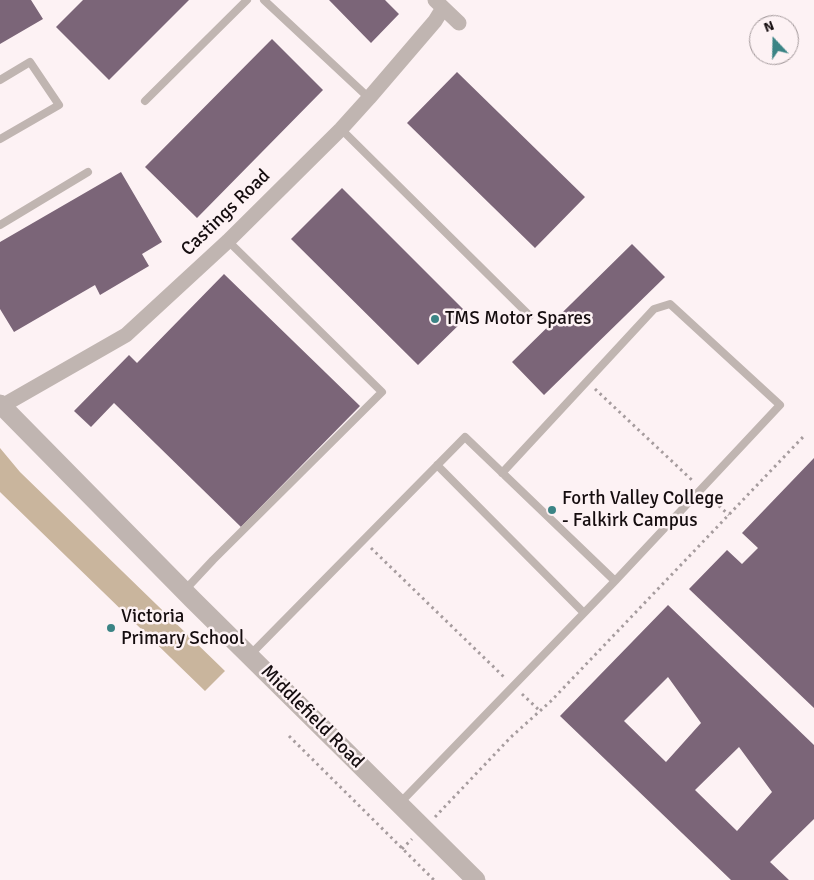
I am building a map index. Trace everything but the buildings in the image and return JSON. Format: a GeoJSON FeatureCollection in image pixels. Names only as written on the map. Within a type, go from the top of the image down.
{"type":"FeatureCollection","features":[{"type":"Feature","properties":{"kind":"street","name":"Castings Road"},"geometry":{"type":"LineString","coordinates":[[1,405],[126,335],[228,241],[342,128],[435,21],[439,4]]}},
{"type":"Feature","properties":{"kind":"street"},"geometry":{"type":"LineString","coordinates":[[439,4],[459,23]]}},
{"type":"Feature","properties":{"kind":"street","name":"Middlefield Road"},"geometry":{"type":"LineString","coordinates":[[1,405],[476,880]]}},
{"type":"Feature","properties":{"kind":"lane"},"geometry":{"type":"LineString","coordinates":[[145,101],[247,0]]}},
{"type":"Feature","properties":{"kind":"lane"},"geometry":{"type":"LineString","coordinates":[[264,0],[370,98]]}},
{"type":"Feature","properties":{"kind":"lane"},"geometry":{"type":"LineString","coordinates":[[0,80],[30,62],[59,105],[0,139]]}},
{"type":"Feature","properties":{"kind":"lane"},"geometry":{"type":"LineString","coordinates":[[342,128],[530,316]]}},
{"type":"Feature","properties":{"kind":"lane"},"geometry":{"type":"LineString","coordinates":[[0,225],[88,172]]}},
{"type":"Feature","properties":{"kind":"lane"},"geometry":{"type":"LineString","coordinates":[[184,590],[382,392],[228,241]]}},
{"type":"Feature","properties":{"kind":"lane"},"geometry":{"type":"LineString","coordinates":[[399,804],[615,581],[780,405],[670,304],[654,309],[502,473]]}},
{"type":"Feature","properties":{"kind":"lane"},"geometry":{"type":"LineString","coordinates":[[249,655],[465,438],[615,581]]}},
{"type":"Feature","properties":{"kind":"lane"},"geometry":{"type":"LineString","coordinates":[[438,465],[584,613]]}},
{"type":"Feature","properties":{"kind":"path"},"geometry":{"type":"LineString","coordinates":[[587,382],[729,515]]}},
{"type":"Feature","properties":{"kind":"path"},"geometry":{"type":"LineString","coordinates":[[402,849],[511,736],[551,701],[803,437]]}},
{"type":"Feature","properties":{"kind":"path"},"geometry":{"type":"LineString","coordinates":[[363,540],[540,711]]}},
{"type":"Feature","properties":{"kind":"path"},"geometry":{"type":"LineString","coordinates":[[289,736],[434,880]]}},
{"type":"Feature","properties":{"kind":"shaded area"},"geometry":{"type":"Polygon","coordinates":[[[0,448],[20,472],[225,671],[205,691],[0,492],[0,448]]]}},
{"type":"Feature","properties":{"kind":"place","name":"TMS Motor Spares"},"geometry":{"type":"Point","coordinates":[435,319]}},
{"type":"Feature","properties":{"kind":"place","name":"Forth Valley College - Falkirk Campus"},"geometry":{"type":"Point","coordinates":[552,510]}},
{"type":"Feature","properties":{"kind":"place","name":"Victoria Primary School"},"geometry":{"type":"Point","coordinates":[111,628]}}]}
